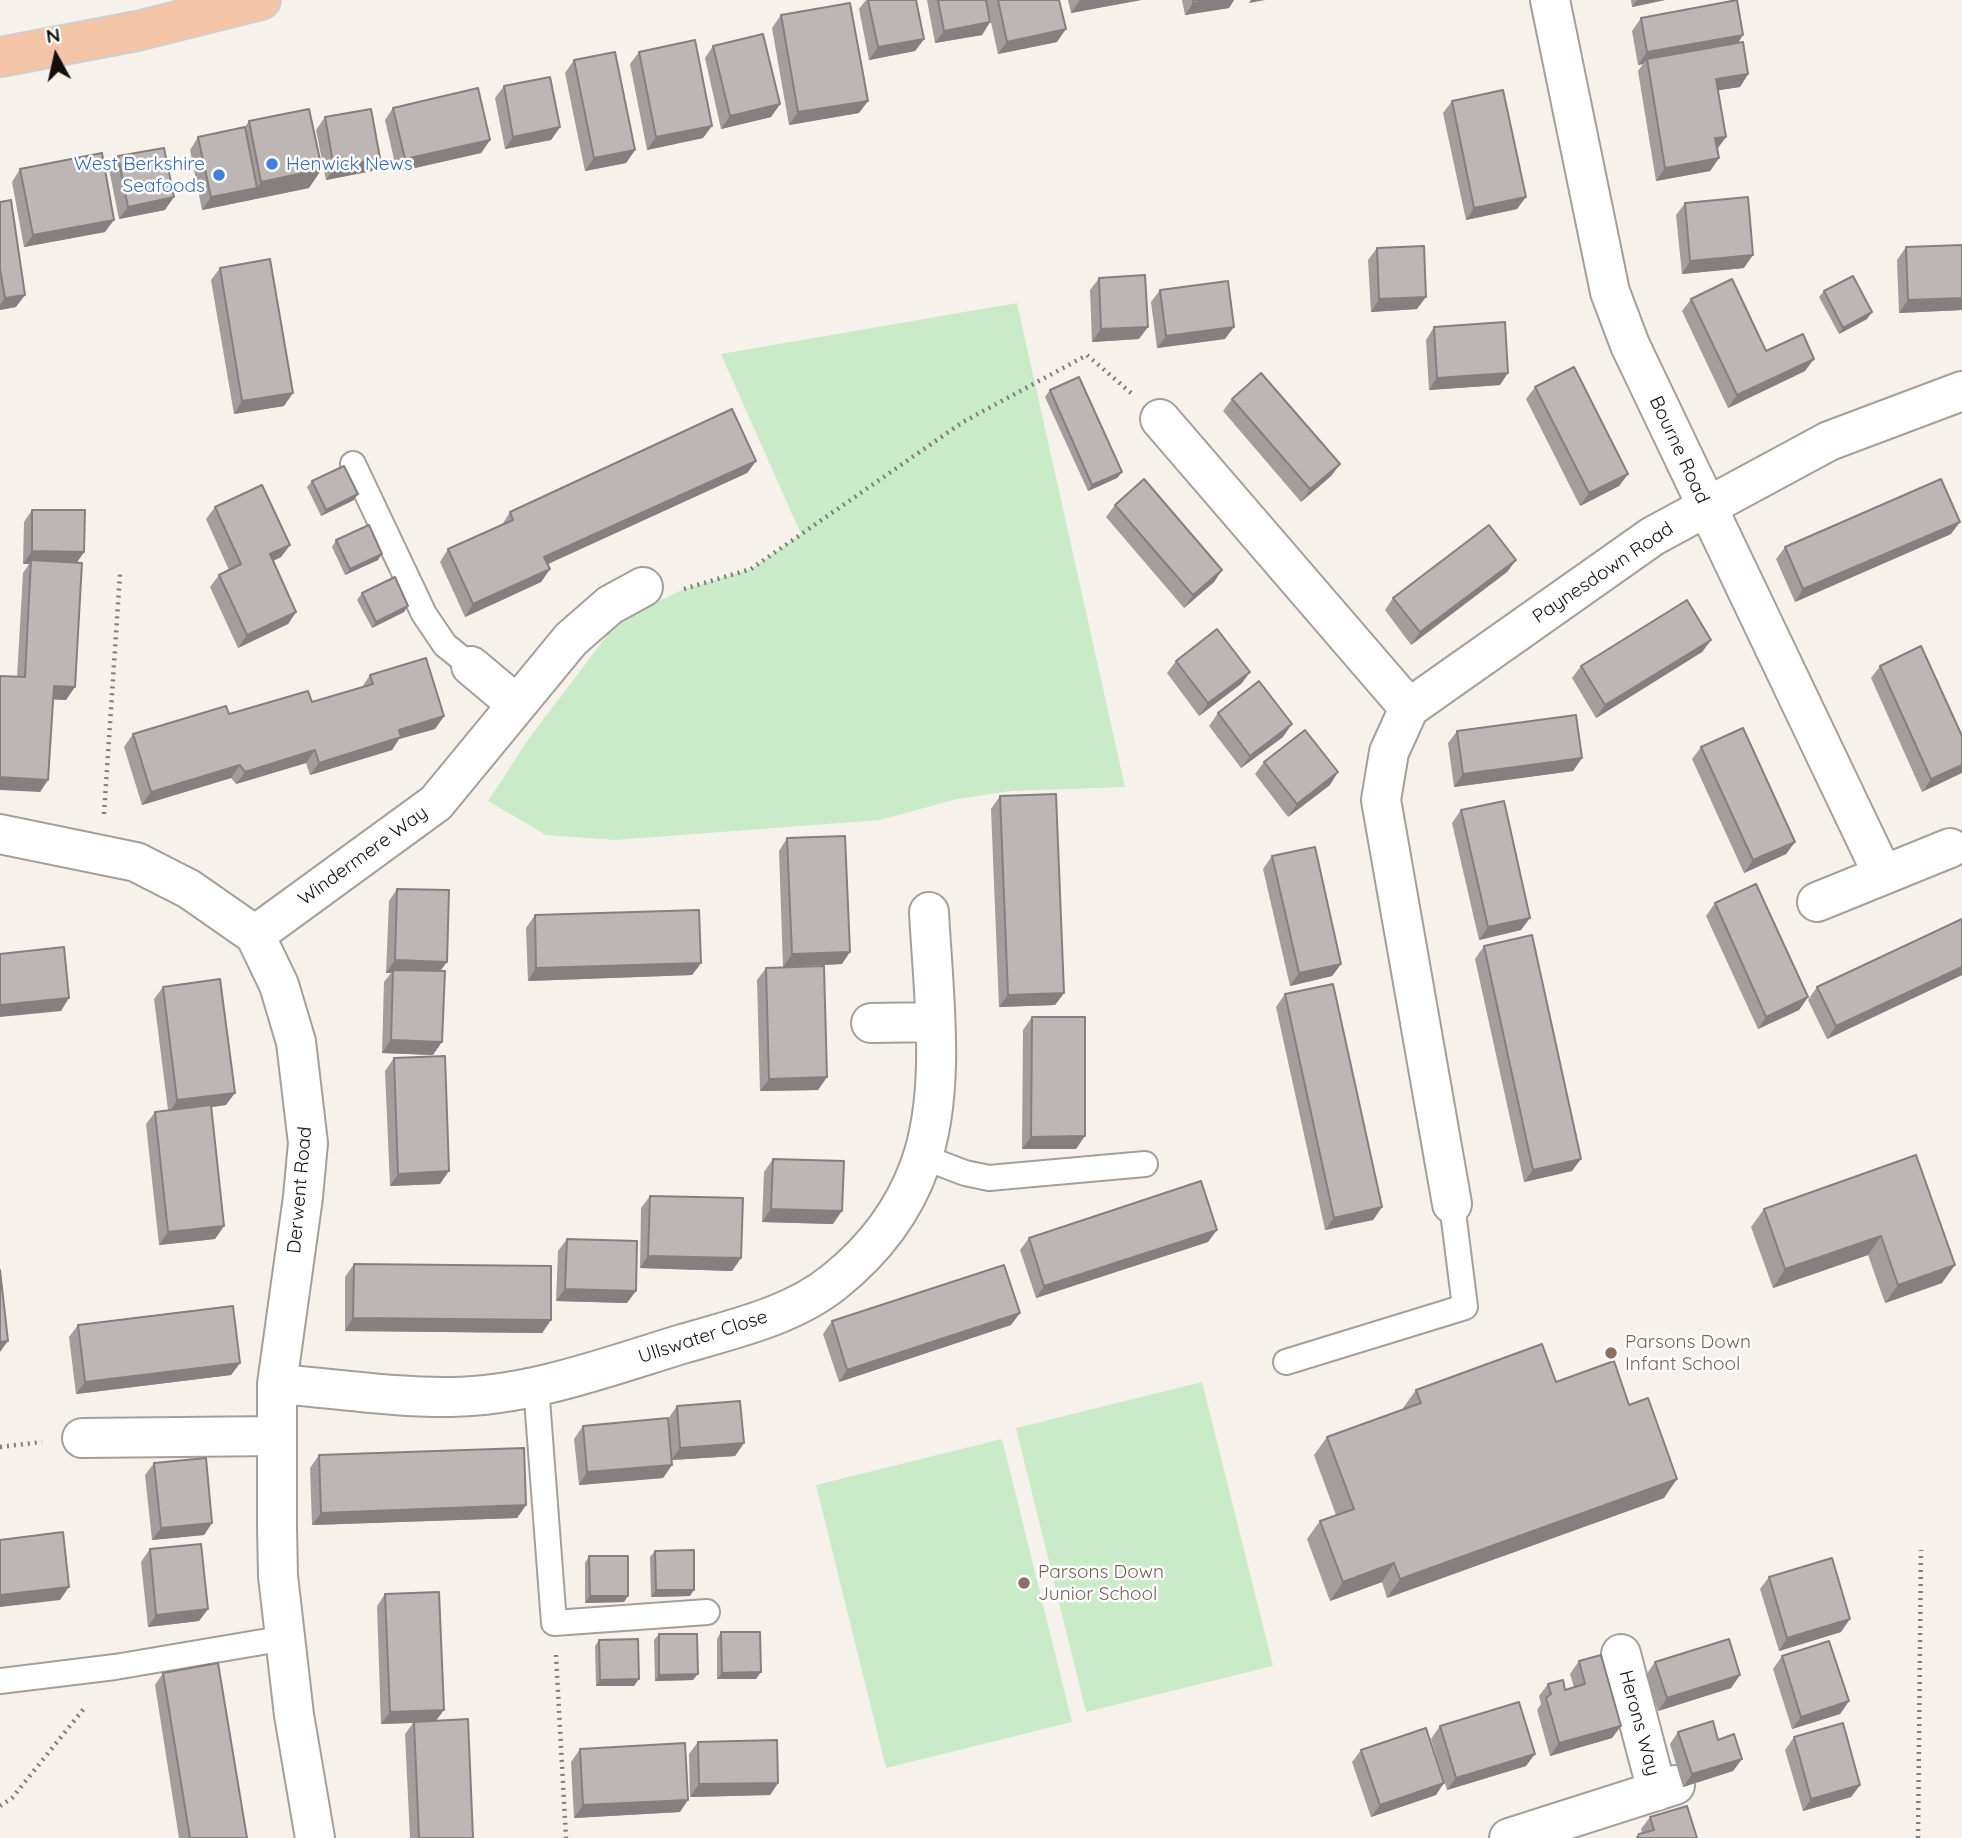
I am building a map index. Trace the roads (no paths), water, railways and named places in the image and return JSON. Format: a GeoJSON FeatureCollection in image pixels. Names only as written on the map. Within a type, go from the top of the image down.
{"type":"FeatureCollection","features":[{"type":"Feature","properties":{"kind":"main road"},"geometry":{"type":"LineString","coordinates":[[0,57],[137,31],[261,0]]}},
{"type":"Feature","properties":{"kind":"street","name":"Bourne Road"},"geometry":{"type":"LineString","coordinates":[[1550,0],[1610,292],[1630,345],[1883,875]]}},
{"type":"Feature","properties":{"kind":"street","name":"Paynesdown Road"},"geometry":{"type":"LineString","coordinates":[[1409,708],[1653,536],[1829,441],[1962,391]]}},
{"type":"Feature","properties":{"kind":"street"},"geometry":{"type":"LineString","coordinates":[[1160,419],[1409,708],[1389,752],[1381,800],[1452,1205]]}},
{"type":"Feature","properties":{"kind":"street","name":"Windermere Way"},"geometry":{"type":"LineString","coordinates":[[255,935],[436,803],[514,703],[592,619],[626,594],[643,587]]}},
{"type":"Feature","properties":{"kind":"street"},"geometry":{"type":"LineString","coordinates":[[471,666],[514,703]]}},
{"type":"Feature","properties":{"kind":"street"},"geometry":{"type":"LineString","coordinates":[[0,834],[136,862],[161,874],[255,935]]}},
{"type":"Feature","properties":{"kind":"street"},"geometry":{"type":"LineString","coordinates":[[1817,902],[1950,848]]}},
{"type":"Feature","properties":{"kind":"street","name":"Ullswater Close"},"geometry":{"type":"LineString","coordinates":[[276,1384],[450,1397],[536,1387],[732,1329],[794,1306],[832,1284],[886,1231],[905,1202],[923,1157],[932,1122],[934,1021],[929,912]]}},
{"type":"Feature","properties":{"kind":"street","name":"Derwent Road"},"geometry":{"type":"LineString","coordinates":[[255,935],[279,985],[296,1042],[307,1143],[303,1197],[276,1384],[278,1576],[294,1714],[315,1838]]}},
{"type":"Feature","properties":{"kind":"street"},"geometry":{"type":"LineString","coordinates":[[871,1023],[934,1021]]}},
{"type":"Feature","properties":{"kind":"street"},"geometry":{"type":"LineString","coordinates":[[82,1437],[277,1436]]}},
{"type":"Feature","properties":{"kind":"street","name":"Herons Way"},"geometry":{"type":"LineString","coordinates":[[1509,1838],[1557,1831],[1666,1788],[1621,1654]]}},
{"type":"Feature","properties":{"kind":"lane"},"geometry":{"type":"LineString","coordinates":[[353,464],[424,614],[445,645],[471,666]]}},
{"type":"Feature","properties":{"kind":"lane"},"geometry":{"type":"LineString","coordinates":[[923,1157],[965,1173],[989,1178],[1145,1164]]}},
{"type":"Feature","properties":{"kind":"lane"},"geometry":{"type":"LineString","coordinates":[[1286,1362],[1465,1307],[1452,1205]]}},
{"type":"Feature","properties":{"kind":"lane"},"geometry":{"type":"LineString","coordinates":[[536,1387],[554,1623],[707,1612]]}},
{"type":"Feature","properties":{"kind":"lane"},"geometry":{"type":"LineString","coordinates":[[0,1681],[115,1667],[286,1638]]}},
{"type":"Feature","properties":{"kind":"place","name":"Henwick News"},"geometry":{"type":"Point","coordinates":[272,164]}},
{"type":"Feature","properties":{"kind":"place","name":"West Berkshire Seafoods"},"geometry":{"type":"Point","coordinates":[219,175]}},
{"type":"Feature","properties":{"kind":"place","name":"Parsons Down Infant School"},"geometry":{"type":"Point","coordinates":[1611,1353]}},
{"type":"Feature","properties":{"kind":"place","name":"Parsons Down Junior School"},"geometry":{"type":"Point","coordinates":[1024,1583]}}]}
